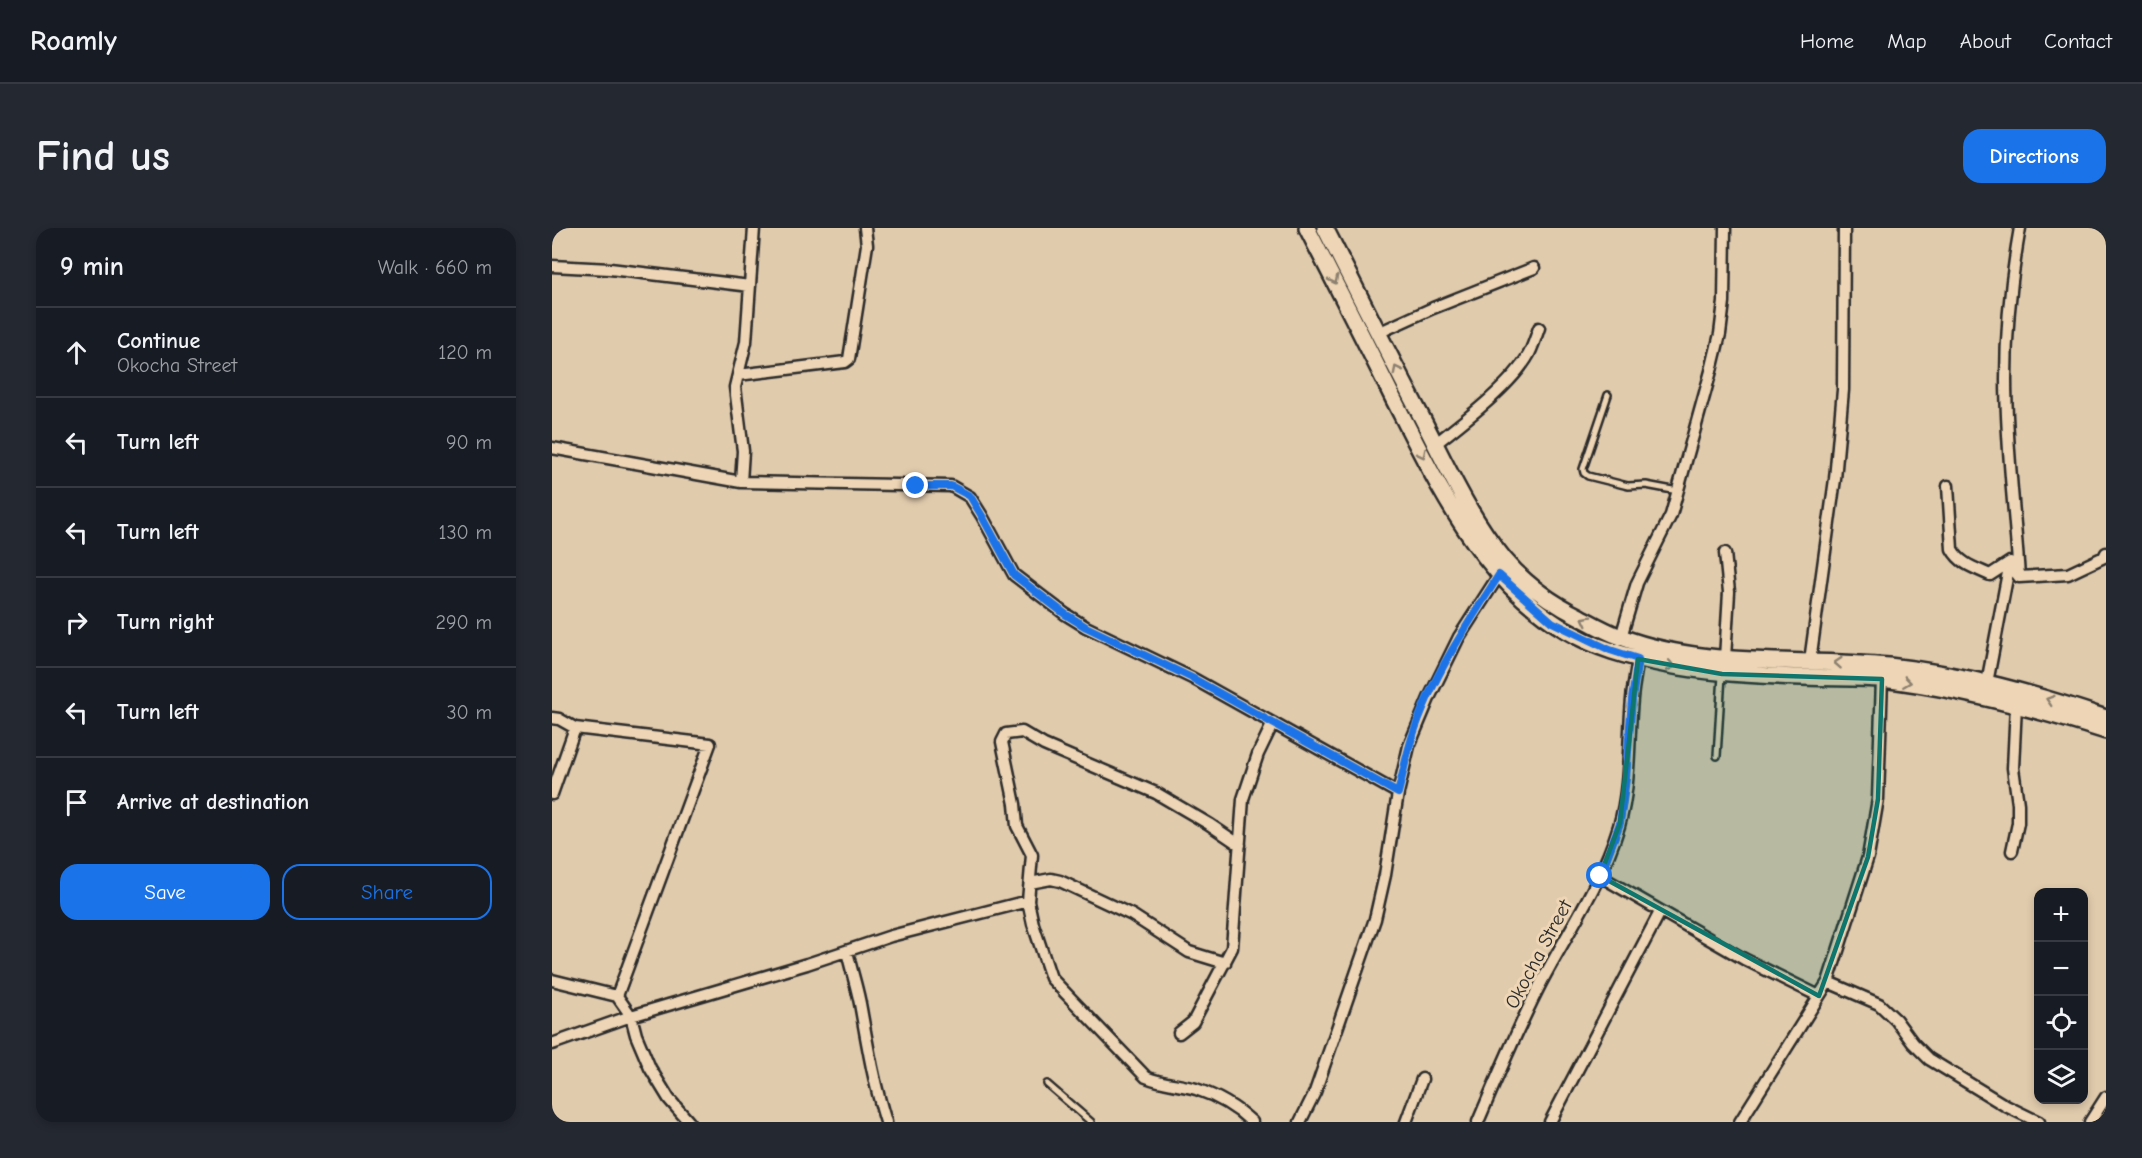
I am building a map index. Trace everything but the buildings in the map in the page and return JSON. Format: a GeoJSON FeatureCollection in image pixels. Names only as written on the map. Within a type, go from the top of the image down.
{"type":"FeatureCollection","features":[{"type":"Feature","properties":{"kind":"main road"},"geometry":{"type":"LineString","coordinates":[[1307,228],[1439,488],[1467,534],[1499,575],[1552,622],[1610,650],[1671,667],[1722,674],[1882,679],[1941,687],[2016,705],[2106,731]]}},
{"type":"Feature","properties":{"kind":"main road"},"geometry":{"type":"LineString","coordinates":[[1324,228],[1480,527],[1506,561],[1544,596],[1560,607],[1621,637],[1677,652],[1725,658],[1887,666],[1932,672],[2041,697],[2106,718]]}},
{"type":"Feature","properties":{"kind":"street"},"geometry":{"type":"LineString","coordinates":[[741,482],[743,451],[735,387],[746,342],[754,228]]}},
{"type":"Feature","properties":{"kind":"street"},"geometry":{"type":"LineString","coordinates":[[738,375],[844,362],[849,359],[867,245],[865,228]]}},
{"type":"Feature","properties":{"kind":"street"},"geometry":{"type":"LineString","coordinates":[[1621,637],[1637,583],[1671,515],[1720,334],[1724,302],[1725,228]]}},
{"type":"Feature","properties":{"kind":"street"},"geometry":{"type":"LineString","coordinates":[[1810,661],[1835,479],[1843,390],[1844,228]]}},
{"type":"Feature","properties":{"kind":"street"},"geometry":{"type":"LineString","coordinates":[[2019,577],[2006,380],[2008,312],[2020,228]]}},
{"type":"Feature","properties":{"kind":"street"},"geometry":{"type":"LineString","coordinates":[[552,266],[610,269],[750,286]]}},
{"type":"Feature","properties":{"kind":"street"},"geometry":{"type":"LineString","coordinates":[[1378,333],[1433,308],[1534,268]]}},
{"type":"Feature","properties":{"kind":"street"},"geometry":{"type":"LineString","coordinates":[[1435,444],[1479,409],[1512,375],[1528,355],[1539,328]]}},
{"type":"Feature","properties":{"kind":"street"},"geometry":{"type":"LineString","coordinates":[[552,448],[741,482],[951,486],[970,496],[1014,575],[1065,614],[1086,627],[1192,678],[1398,793]]}},
{"type":"Feature","properties":{"kind":"street"},"geometry":{"type":"LineString","coordinates":[[1948,486],[1952,549],[1956,556],[1964,563],[1990,575],[2010,562]]}},
{"type":"Feature","properties":{"kind":"street"},"geometry":{"type":"LineString","coordinates":[[1725,553],[1729,592],[1725,658]]}},
{"type":"Feature","properties":{"kind":"street"},"geometry":{"type":"LineString","coordinates":[[2019,577],[2068,574],[2104,557],[2106,553]]}},
{"type":"Feature","properties":{"kind":"street"},"geometry":{"type":"LineString","coordinates":[[2010,562],[2019,577]]}},
{"type":"Feature","properties":{"kind":"street"},"geometry":{"type":"LineString","coordinates":[[1988,683],[2010,562]]}},
{"type":"Feature","properties":{"kind":"street"},"geometry":{"type":"LineString","coordinates":[[1300,1122],[1316,1092],[1375,919],[1386,875],[1398,793],[1409,746],[1459,637],[1499,575]]}},
{"type":"Feature","properties":{"kind":"street","name":"Okocha Street"},"geometry":{"type":"LineString","coordinates":[[1478,1122],[1500,1069],[1542,982],[1600,876],[1620,823],[1638,659]]}},
{"type":"Feature","properties":{"kind":"street"},"geometry":{"type":"LineString","coordinates":[[1740,1122],[1828,982],[1868,857],[1878,799],[1882,679]]}},
{"type":"Feature","properties":{"kind":"street"},"geometry":{"type":"LineString","coordinates":[[2012,851],[2018,823],[2013,768],[2016,705]]}},
{"type":"Feature","properties":{"kind":"street"},"geometry":{"type":"LineString","coordinates":[[552,718],[559,719],[575,728],[710,744],[617,996]]}},
{"type":"Feature","properties":{"kind":"street"},"geometry":{"type":"LineString","coordinates":[[1179,1032],[1192,1022],[1232,948],[1243,799],[1258,754],[1273,723]]}},
{"type":"Feature","properties":{"kind":"street"},"geometry":{"type":"LineString","coordinates":[[552,794],[575,728]]}},
{"type":"Feature","properties":{"kind":"street"},"geometry":{"type":"LineString","coordinates":[[1240,845],[1156,793],[1044,745],[1022,732],[1006,734],[1002,742],[1015,804],[1017,826],[1032,855],[1028,901],[1051,978],[1146,1077],[1157,1082],[1196,1089],[1237,1109],[1252,1122]]}},
{"type":"Feature","properties":{"kind":"street"},"geometry":{"type":"LineString","coordinates":[[1600,876],[1744,959],[1819,996]]}},
{"type":"Feature","properties":{"kind":"street"},"geometry":{"type":"LineString","coordinates":[[1030,883],[1052,879],[1060,881],[1132,915],[1189,952],[1225,963]]}},
{"type":"Feature","properties":{"kind":"street"},"geometry":{"type":"LineString","coordinates":[[552,1044],[631,1016],[891,936],[1028,901]]}},
{"type":"Feature","properties":{"kind":"street"},"geometry":{"type":"LineString","coordinates":[[1550,1122],[1660,912]]}},
{"type":"Feature","properties":{"kind":"street"},"geometry":{"type":"LineString","coordinates":[[847,951],[861,1007],[866,1048],[886,1122]]}},
{"type":"Feature","properties":{"kind":"street"},"geometry":{"type":"LineString","coordinates":[[552,980],[617,996],[631,1016],[636,1035],[650,1068],[669,1099],[690,1122]]}},
{"type":"Feature","properties":{"kind":"street"},"geometry":{"type":"LineString","coordinates":[[1828,982],[1879,1004],[1896,1020],[1913,1043],[1929,1059],[2006,1106],[2039,1122]]}},
{"type":"Feature","properties":{"kind":"street"},"geometry":{"type":"LineString","coordinates":[[1406,1122],[1422,1079]]}},
{"type":"Feature","properties":{"kind":"street"},"geometry":{"type":"LineString","coordinates":[[2090,1122],[2106,1097]]}},
{"type":"Feature","properties":{"kind":"lane"},"geometry":{"type":"LineString","coordinates":[[1608,395],[1583,469],[1584,473],[1628,486],[1646,485],[1678,491]]}},
{"type":"Feature","properties":{"kind":"lane"},"geometry":{"type":"LineString","coordinates":[[1717,756],[1722,674]]}},
{"type":"Feature","properties":{"kind":"lane"},"geometry":{"type":"LineString","coordinates":[[1047,1083],[1091,1122]]}},
{"type":"Feature","properties":{"kind":"highlighted area"},"geometry":{"type":"Polygon","coordinates":[[[1638,659],[1722,674],[1882,679],[1878,799],[1868,857],[1819,996],[1600,876],[1620,823],[1638,659]]]}},
{"type":"Feature","properties":{"kind":"route"},"geometry":{"type":"LineString","coordinates":[[916,486],[951,486],[970,496],[1014,575],[1065,614],[1086,627],[1192,678],[1398,793],[1409,746],[1430,696],[1459,637],[1499,575],[1552,622],[1584,639],[1638,659],[1620,823],[1600,876]]}}]}
